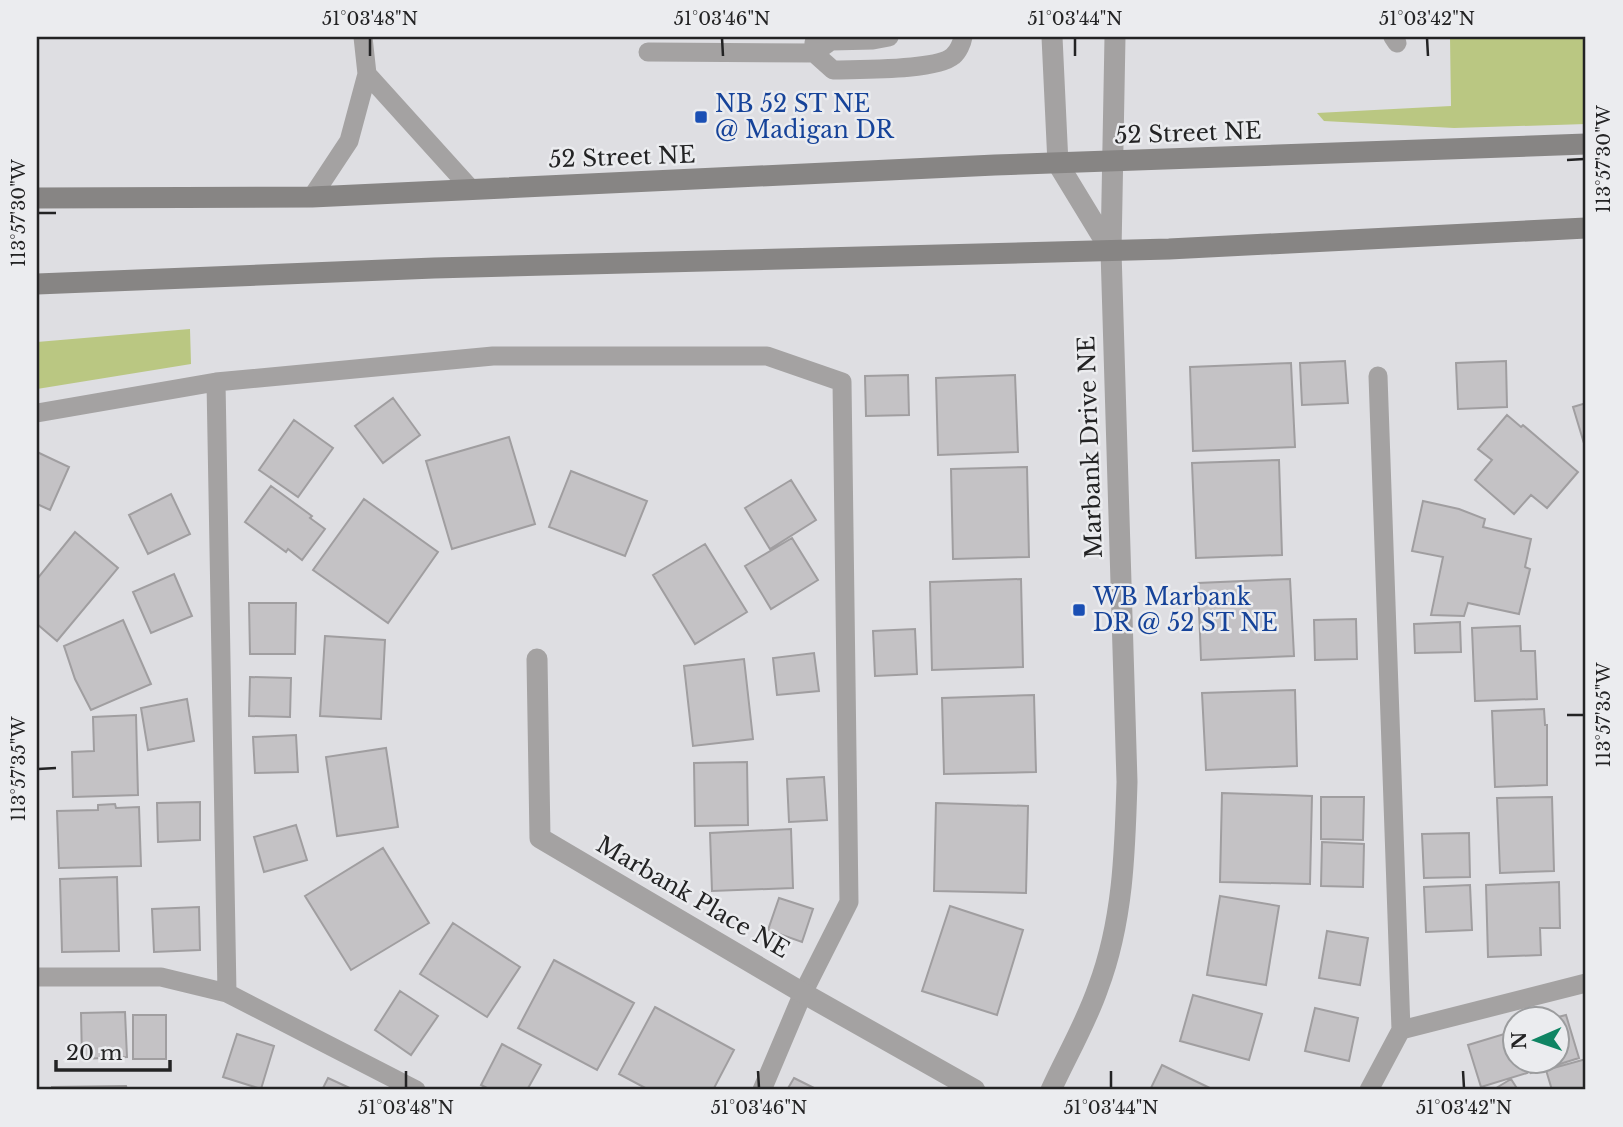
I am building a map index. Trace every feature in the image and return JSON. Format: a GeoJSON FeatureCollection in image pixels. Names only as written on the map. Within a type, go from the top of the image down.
{"type":"FeatureCollection","features":[{"type":"Feature","properties":{"kind":"main road","name":"52 Street NE"},"geometry":{"type":"LineString","coordinates":[[37,198],[313,197],[1586,144]]}},
{"type":"Feature","properties":{"kind":"main road"},"geometry":{"type":"LineString","coordinates":[[37,284],[434,268],[1111,251],[1586,228]]}},
{"type":"Feature","properties":{"kind":"street"},"geometry":{"type":"LineString","coordinates":[[1052,37],[1058,164],[1111,251]]}},
{"type":"Feature","properties":{"kind":"street","name":"Marbank Drive NE"},"geometry":{"type":"LineString","coordinates":[[1051,1090],[1098,988],[1119,914],[1125,854],[1127,782],[1111,251],[1115,37]]}},
{"type":"Feature","properties":{"kind":"street","name":"Marbank Place NE"},"geometry":{"type":"LineString","coordinates":[[537,659],[540,838],[803,993],[975,1090]]}},
{"type":"Feature","properties":{"kind":"lane"},"geometry":{"type":"LineString","coordinates":[[313,197],[349,141],[367,74],[363,37]]}},
{"type":"Feature","properties":{"kind":"lane"},"geometry":{"type":"LineString","coordinates":[[648,52],[699,45],[814,45],[831,41],[889,37]]}},
{"type":"Feature","properties":{"kind":"lane"},"geometry":{"type":"LineString","coordinates":[[814,45],[833,70],[932,65],[953,56],[963,37]]}},
{"type":"Feature","properties":{"kind":"lane"},"geometry":{"type":"LineString","coordinates":[[367,74],[471,189]]}},
{"type":"Feature","properties":{"kind":"lane"},"geometry":{"type":"LineString","coordinates":[[37,413],[215,382],[493,356],[767,356],[842,382],[849,902],[803,993],[762,1090]]}},
{"type":"Feature","properties":{"kind":"lane"},"geometry":{"type":"LineString","coordinates":[[1368,1090],[1401,1030],[1378,376]]}},
{"type":"Feature","properties":{"kind":"lane"},"geometry":{"type":"LineString","coordinates":[[215,382],[227,993]]}},
{"type":"Feature","properties":{"kind":"lane"},"geometry":{"type":"LineString","coordinates":[[37,977],[161,977],[227,993],[416,1090]]}},
{"type":"Feature","properties":{"kind":"lane"},"geometry":{"type":"LineString","coordinates":[[1401,1030],[1586,983]]}},
{"type":"Feature","properties":{"kind":"green space"},"geometry":{"type":"Polygon","coordinates":[[[1450,37],[1586,37],[1586,124],[1454,128],[1324,121],[1317,113],[1451,106],[1450,37]]]}},
{"type":"Feature","properties":{"kind":"green space"},"geometry":{"type":"Polygon","coordinates":[[[190,329],[191,364],[37,389],[37,342],[190,329]]]}},
{"type":"Feature","properties":{"kind":"building"},"geometry":{"type":"Polygon","coordinates":[[[1345,361],[1348,403],[1302,405],[1300,363],[1345,361]]]}},
{"type":"Feature","properties":{"kind":"building"},"geometry":{"type":"Polygon","coordinates":[[[1506,361],[1507,407],[1458,409],[1456,363],[1506,361]]]}},
{"type":"Feature","properties":{"kind":"building"},"geometry":{"type":"Polygon","coordinates":[[[1291,363],[1295,447],[1193,451],[1190,367],[1291,363]]]}},
{"type":"Feature","properties":{"kind":"building"},"geometry":{"type":"Polygon","coordinates":[[[908,375],[909,415],[866,416],[865,376],[908,375]]]}},
{"type":"Feature","properties":{"kind":"building"},"geometry":{"type":"Polygon","coordinates":[[[1015,375],[1018,452],[938,455],[936,378],[1015,375]]]}},
{"type":"Feature","properties":{"kind":"building"},"geometry":{"type":"Polygon","coordinates":[[[393,398],[420,435],[383,463],[355,426],[393,398]]]}},
{"type":"Feature","properties":{"kind":"building"},"geometry":{"type":"Polygon","coordinates":[[[1586,403],[1586,450],[1573,407],[1586,403]]]}},
{"type":"Feature","properties":{"kind":"building"},"geometry":{"type":"Polygon","coordinates":[[[1507,415],[1521,427],[1523,425],[1578,472],[1547,508],[1531,495],[1514,514],[1475,480],[1492,460],[1478,449],[1507,415]]]}},
{"type":"Feature","properties":{"kind":"building"},"geometry":{"type":"Polygon","coordinates":[[[294,420],[333,448],[298,497],[259,470],[294,420]]]}},
{"type":"Feature","properties":{"kind":"building"},"geometry":{"type":"Polygon","coordinates":[[[509,437],[535,524],[452,549],[426,461],[509,437]]]}},
{"type":"Feature","properties":{"kind":"building"},"geometry":{"type":"Polygon","coordinates":[[[37,452],[69,467],[50,510],[37,504],[37,452]]]}},
{"type":"Feature","properties":{"kind":"building"},"geometry":{"type":"Polygon","coordinates":[[[1279,460],[1282,555],[1196,558],[1192,463],[1279,460]]]}},
{"type":"Feature","properties":{"kind":"building"},"geometry":{"type":"Polygon","coordinates":[[[1027,467],[1029,557],[953,559],[951,469],[1027,467]]]}},
{"type":"Feature","properties":{"kind":"building"},"geometry":{"type":"Polygon","coordinates":[[[571,471],[647,501],[625,556],[549,527],[571,471]]]}},
{"type":"Feature","properties":{"kind":"building"},"geometry":{"type":"Polygon","coordinates":[[[791,480],[816,520],[770,549],[745,508],[791,480]]]}},
{"type":"Feature","properties":{"kind":"building"},"geometry":{"type":"Polygon","coordinates":[[[271,486],[325,529],[302,560],[288,549],[286,552],[245,522],[271,486]]]}},
{"type":"Feature","properties":{"kind":"building"},"geometry":{"type":"Polygon","coordinates":[[[171,494],[190,534],[148,554],[129,515],[171,494]]]}},
{"type":"Feature","properties":{"kind":"building"},"geometry":{"type":"Polygon","coordinates":[[[364,499],[438,552],[388,623],[313,570],[364,499]]]}},
{"type":"Feature","properties":{"kind":"building"},"geometry":{"type":"Polygon","coordinates":[[[1423,501],[1459,509],[1485,519],[1483,527],[1531,539],[1525,567],[1530,569],[1519,614],[1468,603],[1464,616],[1431,615],[1443,557],[1412,551],[1423,501]]]}},
{"type":"Feature","properties":{"kind":"building"},"geometry":{"type":"Polygon","coordinates":[[[75,532],[118,568],[57,641],[37,624],[37,579],[75,532]]]}},
{"type":"Feature","properties":{"kind":"building"},"geometry":{"type":"Polygon","coordinates":[[[792,538],[818,580],[771,609],[745,566],[792,538]]]}},
{"type":"Feature","properties":{"kind":"building"},"geometry":{"type":"Polygon","coordinates":[[[705,544],[747,612],[695,644],[653,575],[705,544]]]}},
{"type":"Feature","properties":{"kind":"building"},"geometry":{"type":"Polygon","coordinates":[[[174,574],[192,616],[151,633],[133,592],[174,574]]]}},
{"type":"Feature","properties":{"kind":"building"},"geometry":{"type":"Polygon","coordinates":[[[1021,579],[1023,667],[932,670],[930,582],[1021,579]]]}},
{"type":"Feature","properties":{"kind":"building"},"geometry":{"type":"Polygon","coordinates":[[[1290,579],[1294,656],[1201,660],[1198,583],[1290,579]]]}},
{"type":"Feature","properties":{"kind":"building"},"geometry":{"type":"Polygon","coordinates":[[[249,603],[296,603],[295,654],[250,654],[249,603]]]}},
{"type":"Feature","properties":{"kind":"building"},"geometry":{"type":"Polygon","coordinates":[[[1356,619],[1357,659],[1315,660],[1314,620],[1356,619]]]}},
{"type":"Feature","properties":{"kind":"building"},"geometry":{"type":"Polygon","coordinates":[[[123,620],[151,684],[91,710],[75,679],[64,646],[123,620]]]}},
{"type":"Feature","properties":{"kind":"building"},"geometry":{"type":"Polygon","coordinates":[[[1460,622],[1461,652],[1415,653],[1414,624],[1460,622]]]}},
{"type":"Feature","properties":{"kind":"building"},"geometry":{"type":"Polygon","coordinates":[[[1520,626],[1521,651],[1535,651],[1537,699],[1475,701],[1472,628],[1520,626]]]}},
{"type":"Feature","properties":{"kind":"building"},"geometry":{"type":"Polygon","coordinates":[[[915,629],[917,674],[875,676],[873,631],[915,629]]]}},
{"type":"Feature","properties":{"kind":"building"},"geometry":{"type":"Polygon","coordinates":[[[325,636],[385,640],[381,719],[320,716],[325,636]]]}},
{"type":"Feature","properties":{"kind":"building"},"geometry":{"type":"Polygon","coordinates":[[[814,653],[819,691],[777,695],[773,658],[814,653]]]}},
{"type":"Feature","properties":{"kind":"building"},"geometry":{"type":"Polygon","coordinates":[[[744,659],[753,739],[693,746],[684,666],[744,659]]]}},
{"type":"Feature","properties":{"kind":"building"},"geometry":{"type":"Polygon","coordinates":[[[250,677],[291,678],[290,717],[249,716],[250,677]]]}},
{"type":"Feature","properties":{"kind":"building"},"geometry":{"type":"Polygon","coordinates":[[[1295,690],[1297,766],[1206,770],[1202,693],[1295,690]]]}},
{"type":"Feature","properties":{"kind":"building"},"geometry":{"type":"Polygon","coordinates":[[[1034,695],[1036,772],[944,774],[942,698],[1034,695]]]}},
{"type":"Feature","properties":{"kind":"building"},"geometry":{"type":"Polygon","coordinates":[[[187,699],[194,741],[148,750],[141,708],[187,699]]]}},
{"type":"Feature","properties":{"kind":"building"},"geometry":{"type":"Polygon","coordinates":[[[1544,709],[1547,725],[1547,785],[1495,787],[1492,711],[1544,709]]]}},
{"type":"Feature","properties":{"kind":"building"},"geometry":{"type":"Polygon","coordinates":[[[136,715],[138,795],[73,797],[72,752],[94,751],[93,717],[136,715]]]}},
{"type":"Feature","properties":{"kind":"building"},"geometry":{"type":"Polygon","coordinates":[[[296,735],[298,772],[255,773],[253,737],[296,735]]]}},
{"type":"Feature","properties":{"kind":"building"},"geometry":{"type":"Polygon","coordinates":[[[386,748],[398,827],[337,836],[326,757],[386,748]]]}},
{"type":"Feature","properties":{"kind":"building"},"geometry":{"type":"Polygon","coordinates":[[[747,762],[748,825],[695,826],[694,763],[747,762]]]}},
{"type":"Feature","properties":{"kind":"building"},"geometry":{"type":"Polygon","coordinates":[[[824,777],[827,820],[789,822],[787,779],[824,777]]]}},
{"type":"Feature","properties":{"kind":"building"},"geometry":{"type":"Polygon","coordinates":[[[1222,793],[1312,796],[1310,884],[1220,882],[1222,793]]]}},
{"type":"Feature","properties":{"kind":"building"},"geometry":{"type":"Polygon","coordinates":[[[1321,797],[1364,797],[1363,840],[1321,839],[1321,797]]]}},
{"type":"Feature","properties":{"kind":"building"},"geometry":{"type":"Polygon","coordinates":[[[1552,797],[1554,871],[1500,873],[1497,798],[1552,797]]]}},
{"type":"Feature","properties":{"kind":"building"},"geometry":{"type":"Polygon","coordinates":[[[200,802],[200,840],[158,842],[157,803],[200,802]]]}},
{"type":"Feature","properties":{"kind":"building"},"geometry":{"type":"Polygon","coordinates":[[[936,803],[1028,806],[1026,893],[934,891],[936,803]]]}},
{"type":"Feature","properties":{"kind":"building"},"geometry":{"type":"Polygon","coordinates":[[[115,804],[116,808],[139,807],[141,866],[59,868],[57,811],[98,810],[98,805],[115,804]]]}},
{"type":"Feature","properties":{"kind":"building"},"geometry":{"type":"Polygon","coordinates":[[[296,825],[307,860],[264,872],[254,837],[296,825]]]}},
{"type":"Feature","properties":{"kind":"building"},"geometry":{"type":"Polygon","coordinates":[[[791,829],[793,888],[712,891],[710,833],[791,829]]]}},
{"type":"Feature","properties":{"kind":"building"},"geometry":{"type":"Polygon","coordinates":[[[1469,833],[1470,877],[1424,878],[1422,834],[1469,833]]]}},
{"type":"Feature","properties":{"kind":"building"},"geometry":{"type":"Polygon","coordinates":[[[1322,842],[1364,844],[1363,887],[1321,886],[1322,842]]]}},
{"type":"Feature","properties":{"kind":"building"},"geometry":{"type":"Polygon","coordinates":[[[383,848],[429,923],[351,970],[305,896],[383,848]]]}},
{"type":"Feature","properties":{"kind":"building"},"geometry":{"type":"Polygon","coordinates":[[[117,877],[119,951],[62,952],[60,879],[117,877]]]}},
{"type":"Feature","properties":{"kind":"building"},"geometry":{"type":"Polygon","coordinates":[[[1559,882],[1560,928],[1540,928],[1541,955],[1488,957],[1486,885],[1559,882]]]}},
{"type":"Feature","properties":{"kind":"building"},"geometry":{"type":"Polygon","coordinates":[[[1470,885],[1472,930],[1426,932],[1424,887],[1470,885]]]}},
{"type":"Feature","properties":{"kind":"building"},"geometry":{"type":"Polygon","coordinates":[[[1220,896],[1279,906],[1266,985],[1207,975],[1220,896]]]}},
{"type":"Feature","properties":{"kind":"building"},"geometry":{"type":"Polygon","coordinates":[[[779,898],[813,909],[802,942],[768,930],[779,898]]]}},
{"type":"Feature","properties":{"kind":"building"},"geometry":{"type":"Polygon","coordinates":[[[950,906],[1023,930],[997,1015],[922,991],[950,906]]]}},
{"type":"Feature","properties":{"kind":"building"},"geometry":{"type":"Polygon","coordinates":[[[199,907],[200,950],[154,952],[152,909],[199,907]]]}},
{"type":"Feature","properties":{"kind":"building"},"geometry":{"type":"Polygon","coordinates":[[[453,923],[520,967],[487,1017],[420,974],[453,923]]]}},
{"type":"Feature","properties":{"kind":"building"},"geometry":{"type":"Polygon","coordinates":[[[1327,931],[1368,938],[1360,985],[1319,978],[1327,931]]]}},
{"type":"Feature","properties":{"kind":"building"},"geometry":{"type":"Polygon","coordinates":[[[554,960],[634,1003],[597,1070],[518,1028],[554,960]]]}},
{"type":"Feature","properties":{"kind":"building"},"geometry":{"type":"Polygon","coordinates":[[[400,991],[438,1016],[411,1055],[375,1030],[400,991]]]}},
{"type":"Feature","properties":{"kind":"building"},"geometry":{"type":"Polygon","coordinates":[[[1193,995],[1262,1014],[1249,1060],[1180,1041],[1193,995]]]}},
{"type":"Feature","properties":{"kind":"building"},"geometry":{"type":"Polygon","coordinates":[[[655,1007],[734,1050],[713,1090],[649,1090],[619,1074],[655,1007]]]}},
{"type":"Feature","properties":{"kind":"building"},"geometry":{"type":"Polygon","coordinates":[[[1315,1008],[1358,1018],[1349,1061],[1305,1051],[1315,1008]]]}},
{"type":"Feature","properties":{"kind":"building"},"geometry":{"type":"Polygon","coordinates":[[[125,1012],[127,1057],[82,1059],[81,1013],[125,1012]]]}},
{"type":"Feature","properties":{"kind":"building"},"geometry":{"type":"Polygon","coordinates":[[[133,1015],[166,1015],[166,1059],[133,1059],[133,1015]]]}},
{"type":"Feature","properties":{"kind":"building"},"geometry":{"type":"Polygon","coordinates":[[[1570,1028],[1579,1058],[1570,1061],[1570,1028]]]}},
{"type":"Feature","properties":{"kind":"building"},"geometry":{"type":"Polygon","coordinates":[[[237,1034],[274,1046],[261,1089],[223,1077],[237,1034]]]}},
{"type":"Feature","properties":{"kind":"building"},"geometry":{"type":"Polygon","coordinates":[[[1500,1035],[1500,1074],[1524,1074],[1481,1087],[1468,1045],[1500,1035]]]}},
{"type":"Feature","properties":{"kind":"building"},"geometry":{"type":"Polygon","coordinates":[[[502,1044],[541,1065],[527,1090],[491,1090],[481,1085],[502,1044]]]}},
{"type":"Feature","properties":{"kind":"building"},"geometry":{"type":"Polygon","coordinates":[[[1586,1059],[1586,1090],[1552,1090],[1547,1074],[1570,1074],[1570,1063],[1586,1059]]]}},
{"type":"Feature","properties":{"kind":"building"},"geometry":{"type":"Polygon","coordinates":[[[1162,1065],[1214,1090],[1150,1090],[1162,1065]]]}},
{"type":"Feature","properties":{"kind":"building"},"geometry":{"type":"Polygon","coordinates":[[[328,1078],[354,1090],[322,1090],[328,1078]]]}},
{"type":"Feature","properties":{"kind":"building"},"geometry":{"type":"Polygon","coordinates":[[[794,1078],[818,1090],[787,1090],[794,1078]]]}},
{"type":"Feature","properties":{"kind":"building"},"geometry":{"type":"Polygon","coordinates":[[[1511,1079],[1518,1090],[1493,1090],[1511,1079]]]}},
{"type":"Feature","properties":{"kind":"building"},"geometry":{"type":"Polygon","coordinates":[[[126,1086],[127,1090],[52,1090],[52,1087],[126,1086]]]}},
{"type":"Feature","properties":{"kind":"place","name":"NB 52 ST NE @ Madigan DR"},"geometry":{"type":"Point","coordinates":[701,117]}},
{"type":"Feature","properties":{"kind":"place","name":"WB Marbank DR @ 52 ST NE"},"geometry":{"type":"Point","coordinates":[1079,610]}}]}
